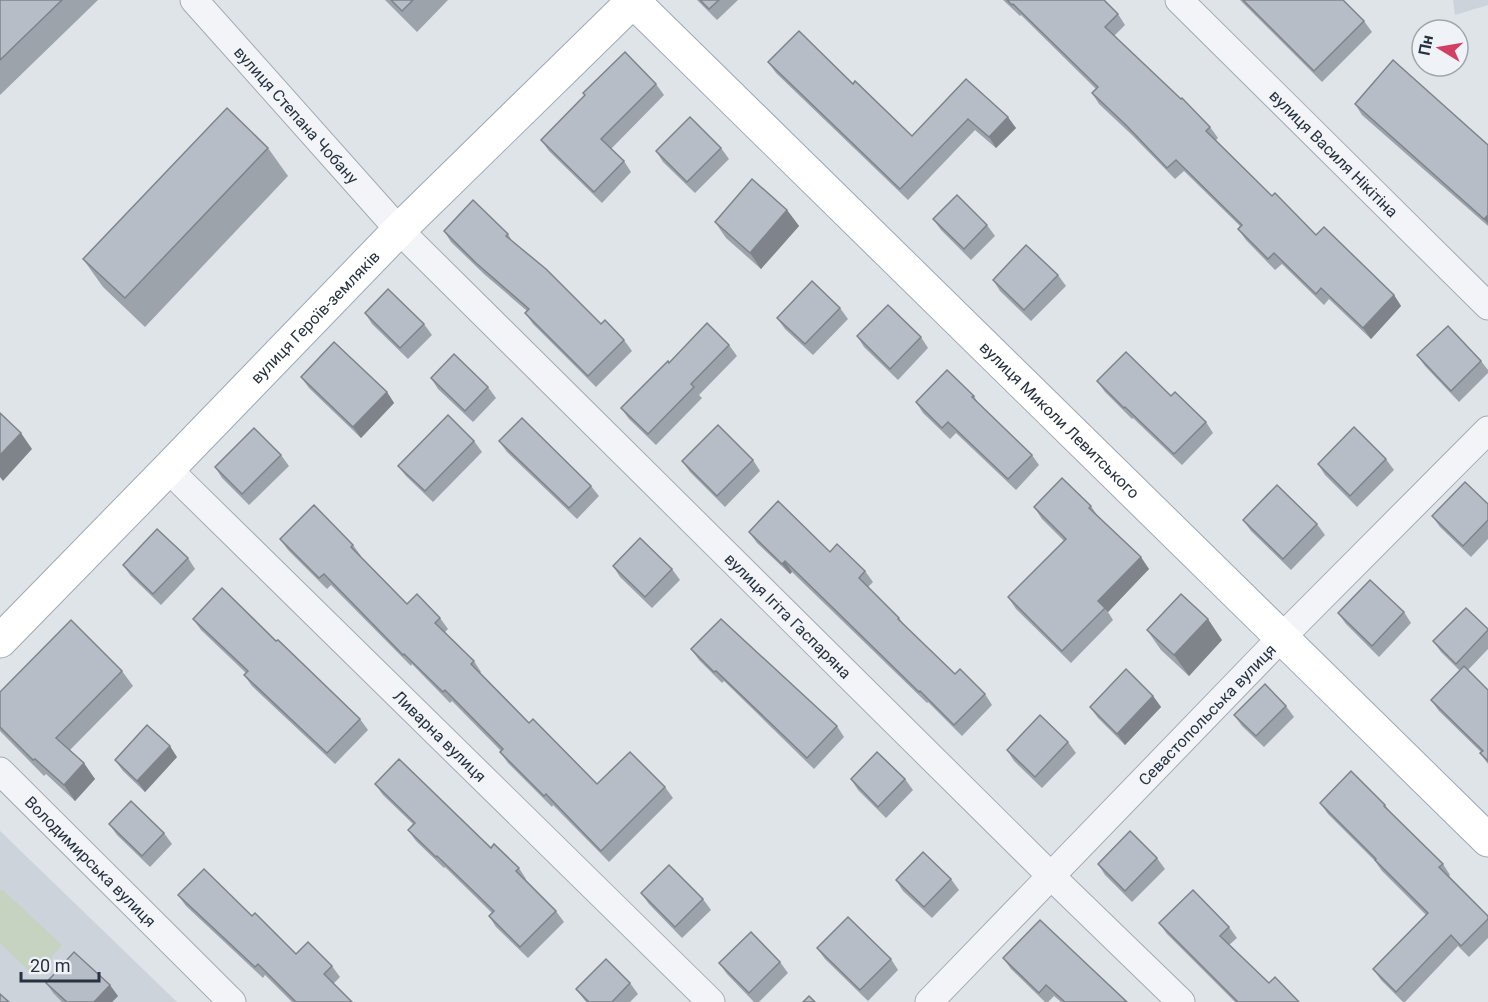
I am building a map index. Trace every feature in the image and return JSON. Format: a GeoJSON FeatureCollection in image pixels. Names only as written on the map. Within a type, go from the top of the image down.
{"type":"FeatureCollection","features":[{"type":"Feature","properties":{"kind":"main road","name":"вулиця Героїв-земляків"},"geometry":{"type":"LineString","coordinates":[[0,641],[399,230],[634,1]]}},
{"type":"Feature","properties":{"kind":"main road","name":"вулиця Миколи Левитського"},"geometry":{"type":"LineString","coordinates":[[634,1],[1488,840]]}},
{"type":"Feature","properties":{"kind":"street","name":"вулиця Степана Чобану"},"geometry":{"type":"LineString","coordinates":[[194,0],[399,230]]}},
{"type":"Feature","properties":{"kind":"street","name":"вулиця Василя Нікітіна"},"geometry":{"type":"LineString","coordinates":[[1179,0],[1488,306]]}},
{"type":"Feature","properties":{"kind":"street","name":"вулиця Ігіта Гаспаряна"},"geometry":{"type":"LineString","coordinates":[[399,230],[1180,1002]]}},
{"type":"Feature","properties":{"kind":"street","name":"Севастопольська вулиця"},"geometry":{"type":"LineString","coordinates":[[929,1002],[1281,638],[1488,430]]}},
{"type":"Feature","properties":{"kind":"street","name":"Ливарна вулиця"},"geometry":{"type":"LineString","coordinates":[[168,469],[711,1002]]}},
{"type":"Feature","properties":{"kind":"street","name":"Володимирська вулиця"},"geometry":{"type":"LineString","coordinates":[[0,771],[232,1002]]}},
{"type":"Feature","properties":{"kind":"shaded area"},"geometry":{"type":"Polygon","coordinates":[[[1453,0],[1488,0],[1488,5],[1455,15],[1453,0]]]}},
{"type":"Feature","properties":{"kind":"shaded area"},"geometry":{"type":"Polygon","coordinates":[[[0,831],[177,1002],[0,1002],[0,831]]]}},
{"type":"Feature","properties":{"kind":"green space"},"geometry":{"type":"Polygon","coordinates":[[[2,889],[62,945],[42,969],[28,970],[0,943],[0,891],[2,889]]]}},
{"type":"Feature","properties":{"kind":"building"},"geometry":{"type":"Polygon","coordinates":[[[0,0],[62,0],[0,60],[0,0]]]}},
{"type":"Feature","properties":{"kind":"building"},"geometry":{"type":"Polygon","coordinates":[[[391,0],[413,0],[402,11],[391,0]]]}},
{"type":"Feature","properties":{"kind":"building"},"geometry":{"type":"Polygon","coordinates":[[[700,0],[719,0],[709,9],[700,0]]]}},
{"type":"Feature","properties":{"kind":"building"},"geometry":{"type":"Polygon","coordinates":[[[1007,0],[1104,0],[1118,14],[1105,27],[1182,98],[1210,127],[1206,131],[1272,196],[1275,193],[1316,235],[1324,227],[1394,295],[1363,328],[1321,288],[1316,294],[1274,253],[1268,259],[1238,229],[1242,225],[1176,160],[1167,168],[1092,93],[1098,87],[1007,0]]]}},
{"type":"Feature","properties":{"kind":"building"},"geometry":{"type":"Polygon","coordinates":[[[1243,0],[1343,0],[1364,21],[1314,71],[1243,0]]]}},
{"type":"Feature","properties":{"kind":"building"},"geometry":{"type":"Polygon","coordinates":[[[799,31],[853,84],[855,81],[912,136],[966,79],[1008,117],[989,137],[968,119],[900,189],[768,62],[799,31]]]}},
{"type":"Feature","properties":{"kind":"building"},"geometry":{"type":"Polygon","coordinates":[[[625,52],[656,84],[601,139],[624,161],[594,192],[541,140],[585,95],[583,93],[625,52]]]}},
{"type":"Feature","properties":{"kind":"building"},"geometry":{"type":"Polygon","coordinates":[[[1393,60],[1410,75],[1410,78],[1413,78],[1488,145],[1488,215],[1484,219],[1355,104],[1393,60]]]}},
{"type":"Feature","properties":{"kind":"building"},"geometry":{"type":"Polygon","coordinates":[[[227,108],[268,148],[125,298],[83,259],[227,108]]]}},
{"type":"Feature","properties":{"kind":"building"},"geometry":{"type":"Polygon","coordinates":[[[690,117],[721,148],[687,182],[656,151],[690,117]]]}},
{"type":"Feature","properties":{"kind":"building"},"geometry":{"type":"Polygon","coordinates":[[[752,179],[787,210],[750,253],[715,222],[752,179]]]}},
{"type":"Feature","properties":{"kind":"building"},"geometry":{"type":"Polygon","coordinates":[[[957,195],[987,225],[964,249],[933,219],[957,195]]]}},
{"type":"Feature","properties":{"kind":"building"},"geometry":{"type":"Polygon","coordinates":[[[473,200],[508,234],[506,236],[546,269],[601,324],[605,320],[624,340],[588,376],[525,313],[529,309],[476,263],[444,231],[473,200]]]}},
{"type":"Feature","properties":{"kind":"building"},"geometry":{"type":"Polygon","coordinates":[[[1026,245],[1058,275],[1024,310],[993,280],[1026,245]]]}},
{"type":"Feature","properties":{"kind":"building"},"geometry":{"type":"Polygon","coordinates":[[[812,281],[840,308],[805,344],[777,318],[812,281]]]}},
{"type":"Feature","properties":{"kind":"building"},"geometry":{"type":"Polygon","coordinates":[[[388,289],[424,324],[400,348],[365,313],[388,289]]]}},
{"type":"Feature","properties":{"kind":"building"},"geometry":{"type":"Polygon","coordinates":[[[888,305],[921,337],[890,369],[857,336],[888,305]]]}},
{"type":"Feature","properties":{"kind":"building"},"geometry":{"type":"Polygon","coordinates":[[[707,323],[729,345],[691,384],[694,387],[648,434],[621,408],[707,323]]]}},
{"type":"Feature","properties":{"kind":"building"},"geometry":{"type":"Polygon","coordinates":[[[1448,326],[1481,361],[1451,391],[1417,355],[1448,326]]]}},
{"type":"Feature","properties":{"kind":"building"},"geometry":{"type":"Polygon","coordinates":[[[334,342],[387,392],[353,427],[301,377],[334,342]]]}},
{"type":"Feature","properties":{"kind":"building"},"geometry":{"type":"Polygon","coordinates":[[[1126,352],[1171,396],[1175,392],[1206,422],[1174,454],[1097,381],[1126,352]]]}},
{"type":"Feature","properties":{"kind":"building"},"geometry":{"type":"Polygon","coordinates":[[[454,354],[488,387],[465,411],[431,378],[454,354]]]}},
{"type":"Feature","properties":{"kind":"building"},"geometry":{"type":"Polygon","coordinates":[[[947,370],[1032,455],[1008,479],[948,422],[942,428],[916,402],[947,370]]]}},
{"type":"Feature","properties":{"kind":"building"},"geometry":{"type":"Polygon","coordinates":[[[0,413],[21,433],[0,455],[0,413]]]}},
{"type":"Feature","properties":{"kind":"building"},"geometry":{"type":"Polygon","coordinates":[[[448,415],[474,441],[425,491],[398,466],[448,415]]]}},
{"type":"Feature","properties":{"kind":"building"},"geometry":{"type":"Polygon","coordinates":[[[522,418],[591,486],[569,508],[499,441],[522,418]]]}},
{"type":"Feature","properties":{"kind":"building"},"geometry":{"type":"Polygon","coordinates":[[[718,425],[753,460],[717,496],[682,461],[718,425]]]}},
{"type":"Feature","properties":{"kind":"building"},"geometry":{"type":"Polygon","coordinates":[[[1354,427],[1386,459],[1350,496],[1318,464],[1354,427]]]}},
{"type":"Feature","properties":{"kind":"building"},"geometry":{"type":"Polygon","coordinates":[[[254,428],[281,455],[242,494],[215,467],[254,428]]]}},
{"type":"Feature","properties":{"kind":"building"},"geometry":{"type":"Polygon","coordinates":[[[1062,478],[1091,506],[1089,508],[1141,557],[1098,601],[1105,608],[1062,651],[1008,597],[1066,539],[1034,507],[1062,478]]]}},
{"type":"Feature","properties":{"kind":"building"},"geometry":{"type":"Polygon","coordinates":[[[1465,482],[1488,504],[1488,520],[1463,546],[1432,516],[1465,482]]]}},
{"type":"Feature","properties":{"kind":"building"},"geometry":{"type":"Polygon","coordinates":[[[1277,485],[1317,524],[1283,559],[1243,520],[1277,485]]]}},
{"type":"Feature","properties":{"kind":"building"},"geometry":{"type":"Polygon","coordinates":[[[778,501],[830,552],[837,544],[865,571],[859,578],[898,619],[955,674],[960,669],[985,694],[954,725],[785,561],[782,564],[749,532],[778,501]]]}},
{"type":"Feature","properties":{"kind":"building"},"geometry":{"type":"Polygon","coordinates":[[[314,505],[407,604],[417,594],[440,618],[435,623],[474,661],[471,664],[529,723],[533,719],[597,784],[630,752],[665,787],[601,851],[546,794],[544,796],[500,752],[503,749],[445,690],[443,692],[403,655],[324,574],[319,578],[280,539],[314,505]]]}},
{"type":"Feature","properties":{"kind":"building"},"geometry":{"type":"Polygon","coordinates":[[[157,529],[188,558],[153,594],[123,565],[157,529]]]}},
{"type":"Feature","properties":{"kind":"building"},"geometry":{"type":"Polygon","coordinates":[[[640,538],[672,569],[645,597],[613,566],[640,538]]]}},
{"type":"Feature","properties":{"kind":"building"},"geometry":{"type":"Polygon","coordinates":[[[1370,580],[1404,612],[1372,646],[1338,613],[1370,580]]]}},
{"type":"Feature","properties":{"kind":"building"},"geometry":{"type":"Polygon","coordinates":[[[222,588],[360,719],[327,753],[244,675],[248,671],[193,619],[222,588]]]}},
{"type":"Feature","properties":{"kind":"building"},"geometry":{"type":"Polygon","coordinates":[[[1181,594],[1208,619],[1174,655],[1147,630],[1181,594]]]}},
{"type":"Feature","properties":{"kind":"building"},"geometry":{"type":"Polygon","coordinates":[[[1466,608],[1488,630],[1456,664],[1433,641],[1466,608]]]}},
{"type":"Feature","properties":{"kind":"building"},"geometry":{"type":"Polygon","coordinates":[[[721,619],[837,726],[807,758],[691,649],[721,619]]]}},
{"type":"Feature","properties":{"kind":"building"},"geometry":{"type":"Polygon","coordinates":[[[71,620],[122,671],[56,738],[84,763],[64,785],[35,759],[33,760],[0,727],[0,692],[71,620]]]}},
{"type":"Feature","properties":{"kind":"building"},"geometry":{"type":"Polygon","coordinates":[[[1464,666],[1488,690],[1488,761],[1480,753],[1483,751],[1431,700],[1464,666]]]}},
{"type":"Feature","properties":{"kind":"building"},"geometry":{"type":"Polygon","coordinates":[[[1126,669],[1153,696],[1117,734],[1090,707],[1126,669]]]}},
{"type":"Feature","properties":{"kind":"building"},"geometry":{"type":"Polygon","coordinates":[[[1265,684],[1286,706],[1256,736],[1234,715],[1265,684]]]}},
{"type":"Feature","properties":{"kind":"building"},"geometry":{"type":"Polygon","coordinates":[[[1040,715],[1068,742],[1035,777],[1007,750],[1040,715]]]}},
{"type":"Feature","properties":{"kind":"building"},"geometry":{"type":"Polygon","coordinates":[[[147,725],[170,746],[137,781],[115,760],[147,725]]]}},
{"type":"Feature","properties":{"kind":"building"},"geometry":{"type":"Polygon","coordinates":[[[877,752],[905,779],[878,807],[851,779],[877,752]]]}},
{"type":"Feature","properties":{"kind":"building"},"geometry":{"type":"Polygon","coordinates":[[[399,759],[491,848],[494,844],[519,868],[516,871],[556,911],[520,947],[489,916],[494,911],[408,830],[415,823],[375,784],[399,759]]]}},
{"type":"Feature","properties":{"kind":"building"},"geometry":{"type":"Polygon","coordinates":[[[1351,771],[1443,864],[1439,867],[1488,916],[1488,919],[1461,946],[1451,935],[1396,992],[1373,969],[1428,913],[1320,803],[1351,771]]]}},
{"type":"Feature","properties":{"kind":"building"},"geometry":{"type":"Polygon","coordinates":[[[131,801],[164,833],[142,856],[109,824],[131,801]]]}},
{"type":"Feature","properties":{"kind":"building"},"geometry":{"type":"Polygon","coordinates":[[[1130,831],[1157,858],[1125,891],[1098,864],[1130,831]]]}},
{"type":"Feature","properties":{"kind":"building"},"geometry":{"type":"Polygon","coordinates":[[[923,852],[951,879],[924,907],[896,880],[923,852]]]}},
{"type":"Feature","properties":{"kind":"building"},"geometry":{"type":"Polygon","coordinates":[[[669,865],[703,899],[675,927],[641,893],[669,865]]]}},
{"type":"Feature","properties":{"kind":"building"},"geometry":{"type":"Polygon","coordinates":[[[204,869],[252,916],[255,913],[296,954],[308,942],[332,966],[324,974],[352,1002],[296,1002],[258,964],[255,967],[178,895],[204,869]]]}},
{"type":"Feature","properties":{"kind":"building"},"geometry":{"type":"Polygon","coordinates":[[[1193,890],[1229,927],[1220,936],[1269,983],[1275,977],[1299,1002],[1238,1002],[1159,923],[1193,890]]]}},
{"type":"Feature","properties":{"kind":"building"},"geometry":{"type":"Polygon","coordinates":[[[848,917],[891,959],[860,990],[817,948],[848,917]]]}},
{"type":"Feature","properties":{"kind":"building"},"geometry":{"type":"Polygon","coordinates":[[[1040,920],[1127,1002],[1065,1002],[1046,985],[1039,993],[1003,958],[1040,920]]]}},
{"type":"Feature","properties":{"kind":"building"},"geometry":{"type":"Polygon","coordinates":[[[751,932],[780,962],[749,993],[719,963],[751,932]]]}},
{"type":"Feature","properties":{"kind":"building"},"geometry":{"type":"Polygon","coordinates":[[[74,952],[110,985],[94,1002],[67,1002],[46,983],[74,952]]]}},
{"type":"Feature","properties":{"kind":"building"},"geometry":{"type":"Polygon","coordinates":[[[606,959],[630,983],[612,1002],[589,1002],[576,989],[606,959]]]}},
{"type":"Feature","properties":{"kind":"building"},"geometry":{"type":"Polygon","coordinates":[[[0,994],[9,1002],[0,1002],[0,994]]]}},
{"type":"Feature","properties":{"kind":"building"},"geometry":{"type":"Polygon","coordinates":[[[809,996],[815,1002],[803,1002],[809,996]]]}}]}
